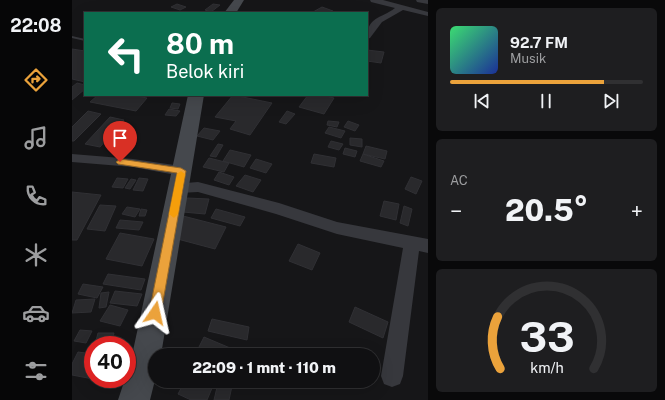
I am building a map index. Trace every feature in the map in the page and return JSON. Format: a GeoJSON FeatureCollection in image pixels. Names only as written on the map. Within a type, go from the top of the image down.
{"type":"FeatureCollection","features":[{"type":"Feature","properties":{"kind":"street"},"geometry":{"type":"LineString","coordinates":[[231,12],[239,0]]}},
{"type":"Feature","properties":{"kind":"street"},"geometry":{"type":"LineString","coordinates":[[374,0],[428,14]]}},
{"type":"Feature","properties":{"kind":"street"},"geometry":{"type":"LineString","coordinates":[[420,0],[428,2]]}},
{"type":"Feature","properties":{"kind":"street"},"geometry":{"type":"LineString","coordinates":[[368,34],[379,20],[394,14],[401,7]]}},
{"type":"Feature","properties":{"kind":"street"},"geometry":{"type":"LineString","coordinates":[[134,400],[146,360],[196,96]]}},
{"type":"Feature","properties":{"kind":"street"},"geometry":{"type":"LineString","coordinates":[[72,158],[133,163],[180,179],[198,187],[279,209],[337,228],[420,244],[392,376]]}},
{"type":"Feature","properties":{"kind":"lane"},"geometry":{"type":"LineString","coordinates":[[72,37],[84,40]]}},
{"type":"Feature","properties":{"kind":"building"},"geometry":{"type":"Polygon","coordinates":[[[177,4],[186,7],[180,10],[171,7],[177,4]]]}},
{"type":"Feature","properties":{"kind":"building"},"geometry":{"type":"Polygon","coordinates":[[[213,4],[220,5],[211,12],[205,10],[213,4]]]}},
{"type":"Feature","properties":{"kind":"building"},"geometry":{"type":"Polygon","coordinates":[[[322,7],[333,11],[331,12],[313,12],[322,7]]]}},
{"type":"Feature","properties":{"kind":"building"},"geometry":{"type":"Polygon","coordinates":[[[72,49],[84,51],[84,82],[72,79],[72,49]]]}},
{"type":"Feature","properties":{"kind":"building"},"geometry":{"type":"Polygon","coordinates":[[[368,50],[384,52],[381,63],[368,61],[368,50]]]}},
{"type":"Feature","properties":{"kind":"building"},"geometry":{"type":"Polygon","coordinates":[[[77,83],[84,85],[84,90],[72,100],[72,87],[77,83]]]}},
{"type":"Feature","properties":{"kind":"building"},"geometry":{"type":"Polygon","coordinates":[[[97,96],[136,96],[147,98],[136,111],[90,102],[97,96]]]}},
{"type":"Feature","properties":{"kind":"building"},"geometry":{"type":"Polygon","coordinates":[[[232,96],[272,103],[250,135],[230,129],[236,121],[215,117],[232,96]]]}},
{"type":"Feature","properties":{"kind":"building"},"geometry":{"type":"Polygon","coordinates":[[[307,96],[326,96],[334,98],[324,114],[299,107],[307,96]]]}},
{"type":"Feature","properties":{"kind":"building"},"geometry":{"type":"Polygon","coordinates":[[[172,103],[180,104],[178,109],[170,108],[172,103]]]}},
{"type":"Feature","properties":{"kind":"building"},"geometry":{"type":"Polygon","coordinates":[[[169,109],[180,111],[176,116],[165,115],[169,109]]]}},
{"type":"Feature","properties":{"kind":"building"},"geometry":{"type":"Polygon","coordinates":[[[88,111],[101,114],[74,141],[72,141],[72,127],[88,111]]]}},
{"type":"Feature","properties":{"kind":"building"},"geometry":{"type":"Polygon","coordinates":[[[287,111],[295,114],[286,124],[279,122],[287,111]]]}},
{"type":"Feature","properties":{"kind":"building"},"geometry":{"type":"Polygon","coordinates":[[[110,117],[124,120],[100,147],[85,144],[110,117]]]}},
{"type":"Feature","properties":{"kind":"building"},"geometry":{"type":"Polygon","coordinates":[[[328,121],[339,122],[337,127],[327,125],[328,121]]]}},
{"type":"Feature","properties":{"kind":"building"},"geometry":{"type":"Polygon","coordinates":[[[348,121],[359,125],[355,131],[344,127],[348,121]]]}},
{"type":"Feature","properties":{"kind":"building"},"geometry":{"type":"Polygon","coordinates":[[[329,127],[345,131],[341,138],[325,133],[329,127]]]}},
{"type":"Feature","properties":{"kind":"building"},"geometry":{"type":"Polygon","coordinates":[[[204,128],[220,131],[213,140],[197,136],[204,128]]]}},
{"type":"Feature","properties":{"kind":"building"},"geometry":{"type":"Polygon","coordinates":[[[350,138],[362,139],[362,147],[350,145],[350,138]]]}},
{"type":"Feature","properties":{"kind":"building"},"geometry":{"type":"Polygon","coordinates":[[[331,141],[343,144],[339,150],[328,147],[331,141]]]}},
{"type":"Feature","properties":{"kind":"building"},"geometry":{"type":"Polygon","coordinates":[[[218,144],[223,145],[216,157],[210,156],[218,144]]]}},
{"type":"Feature","properties":{"kind":"building"},"geometry":{"type":"Polygon","coordinates":[[[366,146],[387,151],[385,159],[363,154],[366,146]]]}},
{"type":"Feature","properties":{"kind":"building"},"geometry":{"type":"Polygon","coordinates":[[[345,148],[357,151],[355,157],[343,154],[345,148]]]}},
{"type":"Feature","properties":{"kind":"building"},"geometry":{"type":"Polygon","coordinates":[[[230,150],[251,155],[244,167],[223,161],[230,150]]]}},
{"type":"Feature","properties":{"kind":"building"},"geometry":{"type":"Polygon","coordinates":[[[314,154],[336,158],[334,167],[311,163],[314,154]]]}},
{"type":"Feature","properties":{"kind":"building"},"geometry":{"type":"Polygon","coordinates":[[[363,154],[384,161],[381,167],[360,161],[363,154]]]}},
{"type":"Feature","properties":{"kind":"building"},"geometry":{"type":"Polygon","coordinates":[[[209,158],[229,163],[224,172],[203,167],[209,158]]]}},
{"type":"Feature","properties":{"kind":"building"},"geometry":{"type":"Polygon","coordinates":[[[256,159],[272,164],[266,173],[250,168],[256,159]]]}},
{"type":"Feature","properties":{"kind":"building"},"geometry":{"type":"Polygon","coordinates":[[[219,172],[234,177],[229,185],[214,180],[219,172]]]}},
{"type":"Feature","properties":{"kind":"building"},"geometry":{"type":"Polygon","coordinates":[[[245,175],[261,180],[253,192],[236,186],[245,175]]]}},
{"type":"Feature","properties":{"kind":"building"},"geometry":{"type":"Polygon","coordinates":[[[411,177],[422,181],[416,194],[405,189],[411,177]]]}},
{"type":"Feature","properties":{"kind":"building"},"geometry":{"type":"Polygon","coordinates":[[[117,178],[128,179],[123,188],[112,187],[117,178]]]}},
{"type":"Feature","properties":{"kind":"building"},"geometry":{"type":"Polygon","coordinates":[[[139,178],[148,179],[143,191],[133,190],[139,178]]]}},
{"type":"Feature","properties":{"kind":"building"},"geometry":{"type":"Polygon","coordinates":[[[131,179],[136,180],[130,189],[125,188],[131,179]]]}},
{"type":"Feature","properties":{"kind":"building"},"geometry":{"type":"Polygon","coordinates":[[[72,192],[101,195],[77,240],[72,240],[72,192]]]}},
{"type":"Feature","properties":{"kind":"building"},"geometry":{"type":"Polygon","coordinates":[[[187,198],[209,199],[205,214],[183,212],[187,198]]]}},
{"type":"Feature","properties":{"kind":"building"},"geometry":{"type":"Polygon","coordinates":[[[384,201],[399,204],[396,220],[380,216],[384,201]]]}},
{"type":"Feature","properties":{"kind":"building"},"geometry":{"type":"Polygon","coordinates":[[[100,205],[116,206],[105,231],[87,229],[100,205]]]}},
{"type":"Feature","properties":{"kind":"building"},"geometry":{"type":"Polygon","coordinates":[[[404,206],[412,209],[408,226],[400,223],[404,206]]]}},
{"type":"Feature","properties":{"kind":"building"},"geometry":{"type":"Polygon","coordinates":[[[127,207],[140,209],[135,217],[122,214],[127,207]]]}},
{"type":"Feature","properties":{"kind":"building"},"geometry":{"type":"Polygon","coordinates":[[[141,209],[147,210],[145,216],[139,216],[141,209]]]}},
{"type":"Feature","properties":{"kind":"building"},"geometry":{"type":"Polygon","coordinates":[[[216,209],[245,217],[240,226],[211,218],[216,209]]]}},
{"type":"Feature","properties":{"kind":"building"},"geometry":{"type":"Polygon","coordinates":[[[183,216],[226,227],[215,249],[170,237],[183,216]]]}},
{"type":"Feature","properties":{"kind":"building"},"geometry":{"type":"Polygon","coordinates":[[[120,220],[143,222],[139,230],[116,228],[120,220]]]}},
{"type":"Feature","properties":{"kind":"building"},"geometry":{"type":"Polygon","coordinates":[[[120,233],[154,239],[142,266],[106,259],[120,233]]]}},
{"type":"Feature","properties":{"kind":"building"},"geometry":{"type":"Polygon","coordinates":[[[298,244],[320,253],[312,270],[289,261],[298,244]]]}},
{"type":"Feature","properties":{"kind":"building"},"geometry":{"type":"Polygon","coordinates":[[[108,274],[145,279],[141,290],[103,284],[108,274]]]}},
{"type":"Feature","properties":{"kind":"building"},"geometry":{"type":"Polygon","coordinates":[[[83,284],[103,287],[97,298],[78,294],[83,284]]]}},
{"type":"Feature","properties":{"kind":"building"},"geometry":{"type":"Polygon","coordinates":[[[115,291],[142,294],[137,306],[110,303],[115,291]]]}},
{"type":"Feature","properties":{"kind":"building"},"geometry":{"type":"Polygon","coordinates":[[[109,292],[106,307],[99,308],[101,293],[109,292]]]}},
{"type":"Feature","properties":{"kind":"building"},"geometry":{"type":"Polygon","coordinates":[[[95,299],[91,312],[72,313],[76,300],[95,299]]]}},
{"type":"Feature","properties":{"kind":"building"},"geometry":{"type":"Polygon","coordinates":[[[110,305],[128,310],[120,326],[100,321],[110,305]]]}},
{"type":"Feature","properties":{"kind":"building"},"geometry":{"type":"Polygon","coordinates":[[[355,307],[388,322],[383,338],[349,322],[355,307]]]}},
{"type":"Feature","properties":{"kind":"building"},"geometry":{"type":"Polygon","coordinates":[[[212,319],[249,327],[247,340],[208,331],[212,319]]]}},
{"type":"Feature","properties":{"kind":"building"},"geometry":{"type":"Polygon","coordinates":[[[80,330],[92,331],[90,336],[84,336],[84,343],[74,341],[80,330]]]}},
{"type":"Feature","properties":{"kind":"building"},"geometry":{"type":"Polygon","coordinates":[[[98,333],[114,333],[113,336],[97,336],[98,333]]]}},
{"type":"Feature","properties":{"kind":"building"},"geometry":{"type":"Polygon","coordinates":[[[204,337],[230,348],[198,348],[204,337]]]}},
{"type":"Feature","properties":{"kind":"building"},"geometry":{"type":"Polygon","coordinates":[[[78,352],[84,353],[84,377],[72,375],[72,364],[78,352]]]}},
{"type":"Feature","properties":{"kind":"building"},"geometry":{"type":"Polygon","coordinates":[[[181,388],[212,388],[207,400],[191,400],[178,394],[181,388]]]}},
{"type":"Feature","properties":{"kind":"building"},"geometry":{"type":"Polygon","coordinates":[[[217,388],[232,388],[229,400],[214,400],[217,388]]]}},
{"type":"Feature","properties":{"kind":"slow traffic"},"geometry":{"type":"LineString","coordinates":[[174,214],[181,174]]}},
{"type":"Feature","properties":{"kind":"route"},"geometry":{"type":"LineString","coordinates":[[120,162],[181,171],[155,313]]}}]}
